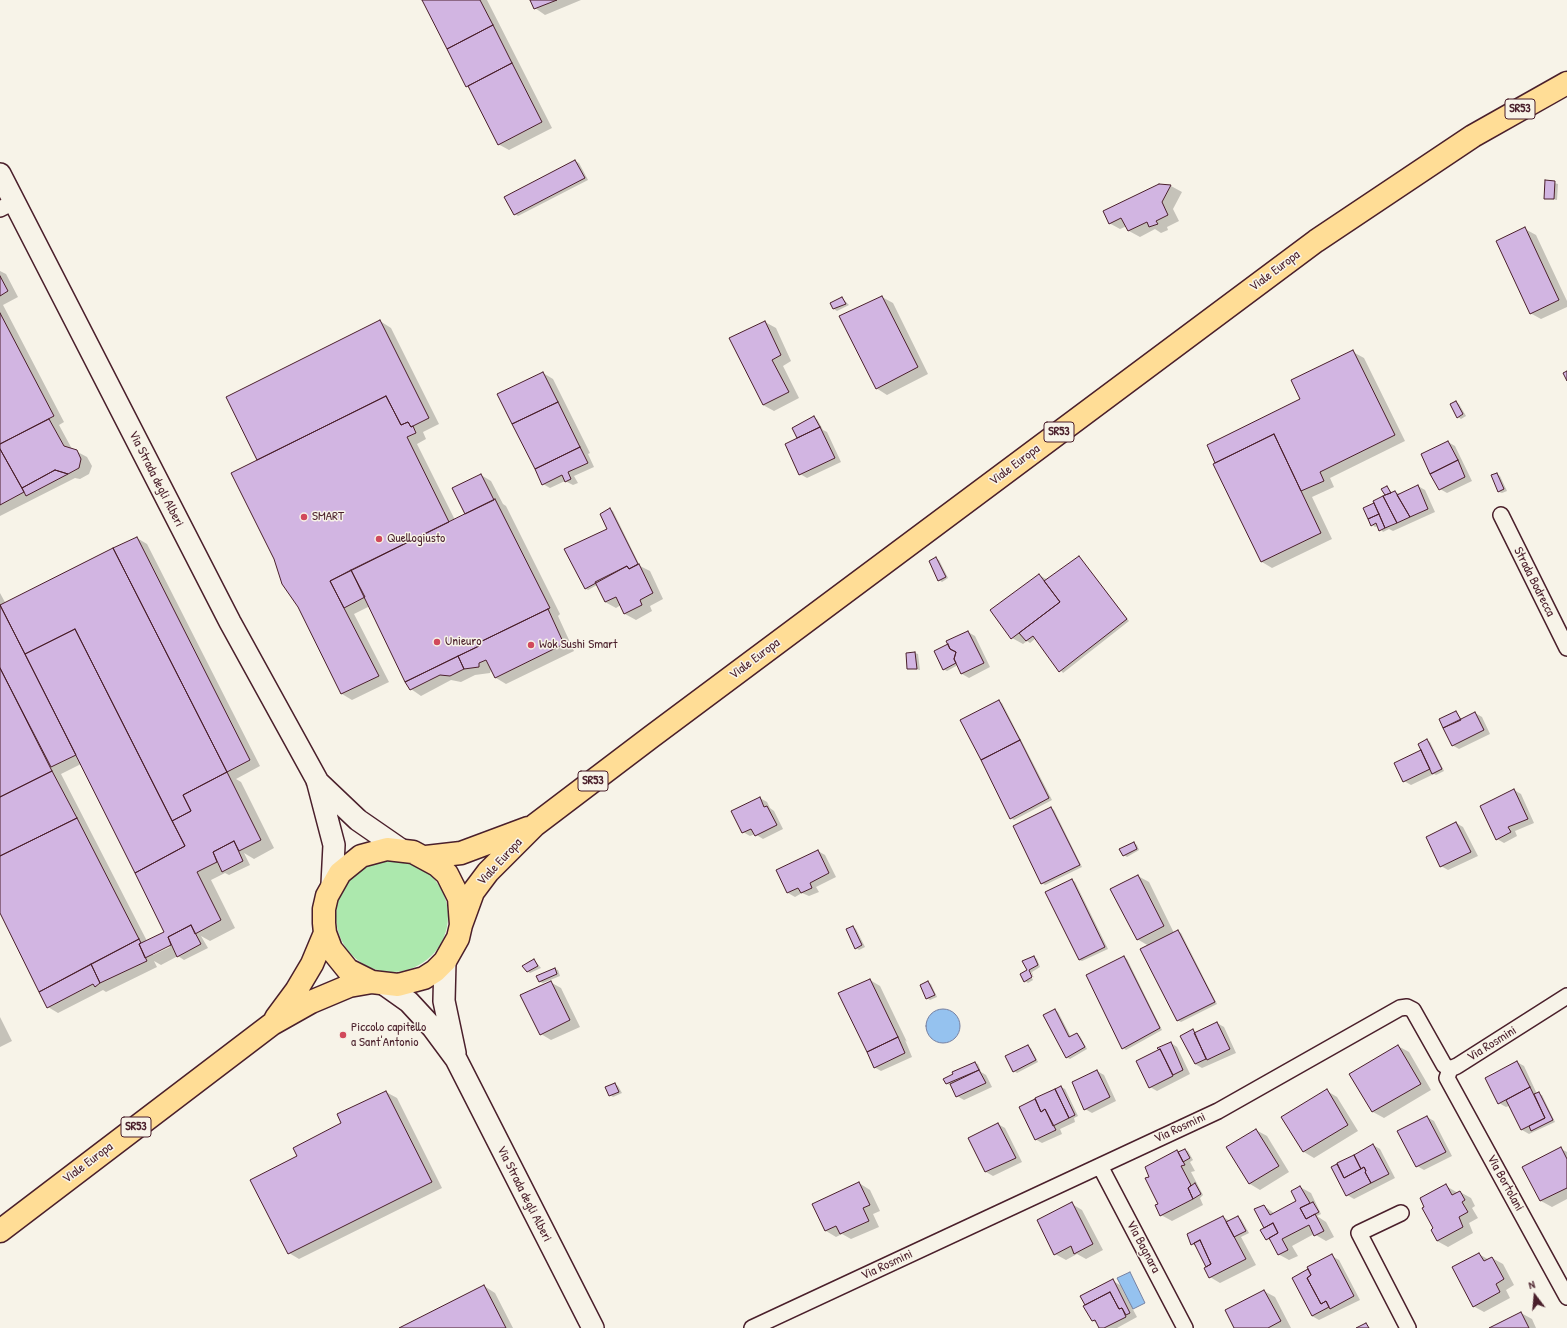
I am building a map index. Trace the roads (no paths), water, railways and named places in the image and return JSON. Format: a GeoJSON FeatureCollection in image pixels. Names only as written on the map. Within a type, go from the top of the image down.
{"type":"FeatureCollection","features":[{"type":"Feature","properties":{"kind":"main road","name":"Viale Europa"},"geometry":{"type":"LineString","coordinates":[[0,1231],[272,1024],[310,1002],[349,986],[378,984],[398,986],[424,978],[445,961],[458,938],[473,892],[488,872],[535,826],[922,533],[1316,241],[1472,136],[1567,83]]}},
{"type":"Feature","properties":{"kind":"main road","name":"Via Strada degli Alberi"},"geometry":{"type":"LineString","coordinates":[[0,174],[7,205],[230,622],[317,780],[334,845],[332,884]]}},
{"type":"Feature","properties":{"kind":"main road","name":"Via Strada degli Alberi"},"geometry":{"type":"LineString","coordinates":[[317,780],[358,820],[400,849]]}},
{"type":"Feature","properties":{"kind":"main road","name":"Viale Europa"},"geometry":{"type":"LineString","coordinates":[[426,857],[461,853],[535,826]]}},
{"type":"Feature","properties":{"kind":"main road","name":"Viale Europa"},"geometry":{"type":"LineString","coordinates":[[378,984],[348,970],[331,949],[325,933],[324,909],[332,884],[345,868],[361,856],[387,848],[400,849],[426,857],[446,874],[454,885],[459,898],[461,925]]}},
{"type":"Feature","properties":{"kind":"main road","name":"Viale Europa"},"geometry":{"type":"LineString","coordinates":[[272,1024],[296,991],[312,964],[325,933]]}},
{"type":"Feature","properties":{"kind":"main road","name":"Via Strada degli Alberi"},"geometry":{"type":"LineString","coordinates":[[445,961],[444,1001],[456,1059]]}},
{"type":"Feature","properties":{"kind":"main road","name":"Via Strada degli Alberi"},"geometry":{"type":"LineString","coordinates":[[378,984],[409,1002],[433,1028],[456,1059],[593,1328]]}},
{"type":"Feature","properties":{"kind":"street","name":"Strada Bodrecca"},"geometry":{"type":"LineString","coordinates":[[1501,515],[1567,648]]}},
{"type":"Feature","properties":{"kind":"street","name":"Via Rosmini"},"geometry":{"type":"LineString","coordinates":[[752,1328],[1218,1111],[1400,1008],[1407,1007],[1413,1010],[1444,1065],[1450,1069],[1567,996]]}},
{"type":"Feature","properties":{"kind":"street","name":"Via Bortolani"},"geometry":{"type":"LineString","coordinates":[[1450,1069],[1447,1078],[1567,1297]]}},
{"type":"Feature","properties":{"kind":"street","name":"Via Bagnara"},"geometry":{"type":"LineString","coordinates":[[1100,1166],[1185,1328]]}},
{"type":"Feature","properties":{"kind":"street"},"geometry":{"type":"LineString","coordinates":[[1401,1213],[1359,1233],[1408,1328]]}},
{"type":"Feature","properties":{"kind":"water"},"geometry":{"type":"Polygon","coordinates":[[[940,1009],[946,1009],[950,1010],[957,1016],[960,1026],[959,1033],[953,1040],[946,1043],[940,1043],[936,1042],[929,1036],[926,1029],[926,1023],[927,1019],[933,1012],[940,1009]]]}},
{"type":"Feature","properties":{"kind":"water"},"geometry":{"type":"Polygon","coordinates":[[[1130,1272],[1145,1303],[1133,1309],[1117,1278],[1130,1272]]]}},
{"type":"Feature","properties":{"kind":"place","name":"SMART"},"geometry":{"type":"Point","coordinates":[304,517]}},
{"type":"Feature","properties":{"kind":"place","name":"Quellogiusto"},"geometry":{"type":"Point","coordinates":[379,539]}},
{"type":"Feature","properties":{"kind":"place","name":"Unieuro"},"geometry":{"type":"Point","coordinates":[437,642]}},
{"type":"Feature","properties":{"kind":"place","name":"Wok Sushi Smart"},"geometry":{"type":"Point","coordinates":[531,645]}},
{"type":"Feature","properties":{"kind":"place","name":"Piccolo capitello a Sant'Antonio"},"geometry":{"type":"Point","coordinates":[343,1035]}}]}
